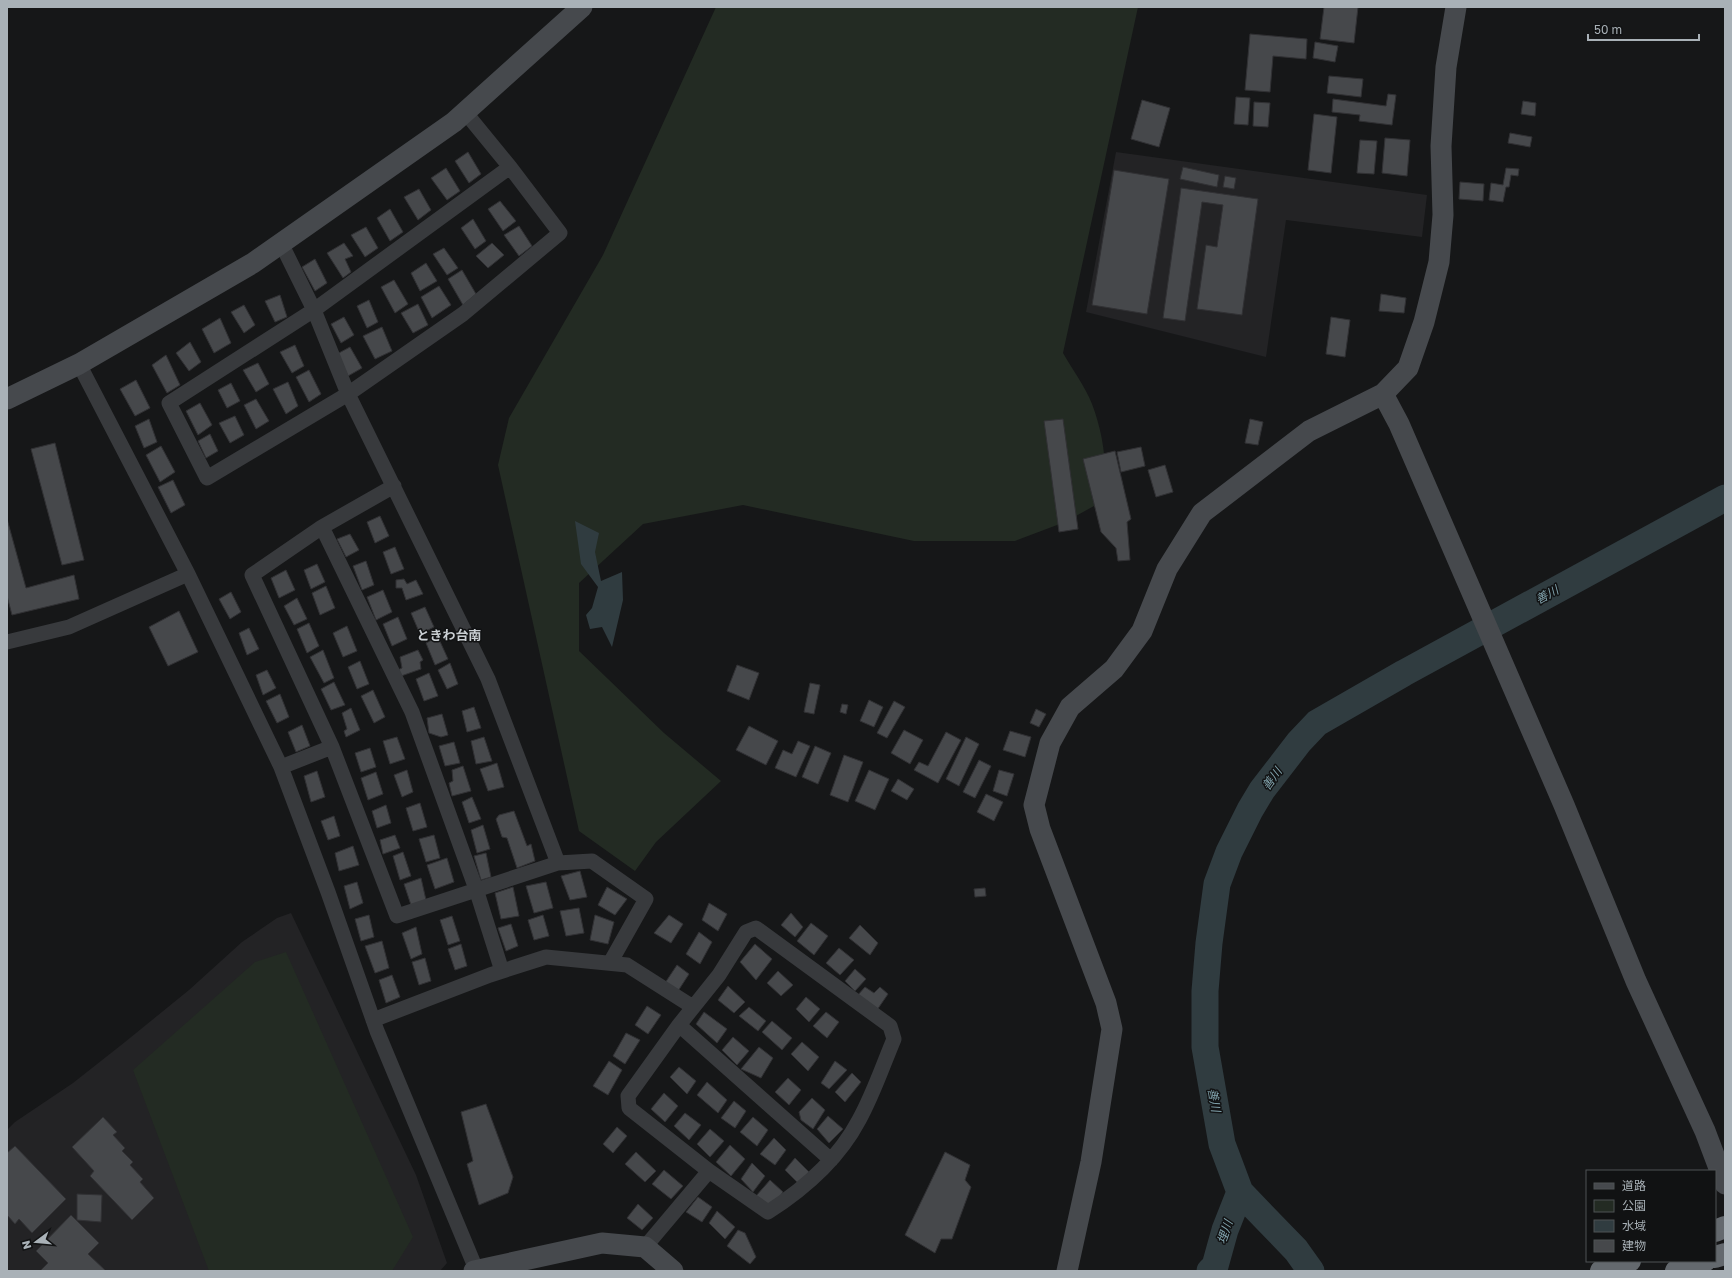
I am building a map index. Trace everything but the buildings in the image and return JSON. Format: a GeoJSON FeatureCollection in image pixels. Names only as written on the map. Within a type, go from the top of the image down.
{"type":"FeatureCollection","features":[{"type":"Feature","properties":{"kind":"highway"},"geometry":{"type":"LineString","coordinates":[[1601,1271],[1627,1262]]}},
{"type":"Feature","properties":{"kind":"highway"},"geometry":{"type":"LineString","coordinates":[[1676,1271],[1702,1262]]}},
{"type":"Feature","properties":{"kind":"street"},"geometry":{"type":"LineString","coordinates":[[7,398],[79,364],[254,263],[454,122],[582,7]]}},
{"type":"Feature","properties":{"kind":"street"},"geometry":{"type":"LineString","coordinates":[[1067,1271],[1091,1162],[1112,1029],[1106,1003],[1040,829],[1034,805],[1050,743],[1070,707],[1114,669],[1142,631],[1167,569],[1202,513],[1309,431],[1383,394],[1408,368],[1424,322],[1439,262],[1443,215],[1442,130],[1446,67],[1456,7]]}},
{"type":"Feature","properties":{"kind":"street"},"geometry":{"type":"LineString","coordinates":[[465,112],[510,167],[560,233],[463,314],[348,394],[207,478],[169,403],[314,310],[510,167]]}},
{"type":"Feature","properties":{"kind":"street"},"geometry":{"type":"LineString","coordinates":[[281,244],[314,310],[348,394],[488,679],[558,863]]}},
{"type":"Feature","properties":{"kind":"street"},"geometry":{"type":"LineString","coordinates":[[79,364],[188,574],[281,767],[328,892],[373,1020],[475,1270],[602,1243],[645,1247],[673,1271]]}},
{"type":"Feature","properties":{"kind":"street"},"geometry":{"type":"LineString","coordinates":[[1383,394],[1399,424],[1567,812],[1636,980],[1705,1131],[1725,1184]]}},
{"type":"Feature","properties":{"kind":"street"},"geometry":{"type":"LineString","coordinates":[[394,486],[322,527],[252,576],[332,747],[397,916],[558,863],[592,860],[646,899],[610,964]]}},
{"type":"Feature","properties":{"kind":"street"},"geometry":{"type":"LineString","coordinates":[[322,527],[412,712],[476,890],[502,971]]}},
{"type":"Feature","properties":{"kind":"street"},"geometry":{"type":"LineString","coordinates":[[7,642],[69,627],[188,574]]}},
{"type":"Feature","properties":{"kind":"street"},"geometry":{"type":"LineString","coordinates":[[281,767],[332,747]]}},
{"type":"Feature","properties":{"kind":"street"},"geometry":{"type":"LineString","coordinates":[[756,928],[890,1026],[894,1038],[859,1120],[831,1160],[786,1200],[768,1212],[709,1172],[629,1108],[628,1096],[680,1025],[719,975],[746,932],[756,928]]}},
{"type":"Feature","properties":{"kind":"street"},"geometry":{"type":"LineString","coordinates":[[373,1020],[502,971],[546,957],[627,965],[693,1007]]}},
{"type":"Feature","properties":{"kind":"street"},"geometry":{"type":"LineString","coordinates":[[680,1025],[831,1160]]}},
{"type":"Feature","properties":{"kind":"street"},"geometry":{"type":"LineString","coordinates":[[645,1247],[709,1172]]}},
{"type":"Feature","properties":{"kind":"shaded area"},"geometry":{"type":"Polygon","coordinates":[[[1116,152],[1427,195],[1422,237],[1286,220],[1266,357],[1086,312],[1116,152]]]}},
{"type":"Feature","properties":{"kind":"shaded area"},"geometry":{"type":"Polygon","coordinates":[[[291,913],[416,1175],[447,1263],[440,1271],[7,1271],[7,1130],[15,1122],[73,1083],[125,1042],[189,990],[242,942],[277,918],[291,913]]]}},
{"type":"Feature","properties":{"kind":"green space"},"geometry":{"type":"Polygon","coordinates":[[[716,7],[1138,7],[1063,353],[1086,391],[1096,416],[1102,440],[1105,464],[1103,501],[1065,522],[1015,541],[914,541],[743,505],[643,524],[579,583],[579,651],[664,733],[721,781],[656,842],[635,871],[579,831],[498,465],[509,418],[603,255],[716,7]]]}},
{"type":"Feature","properties":{"kind":"green space"},"geometry":{"type":"Polygon","coordinates":[[[286,952],[413,1237],[392,1271],[209,1271],[133,1070],[255,962],[286,952]]]}},
{"type":"Feature","properties":{"kind":"water"},"geometry":{"type":"Polygon","coordinates":[[[575,521],[599,533],[595,552],[601,581],[622,572],[623,600],[612,647],[602,627],[590,629],[586,615],[592,608],[598,587],[581,564],[575,521]]]}},
{"type":"Feature","properties":{"kind":"waterway","name":"善川"},"geometry":{"type":"LineString","coordinates":[[1311,1271],[1296,1250],[1240,1192],[1222,1144],[1205,1047],[1205,991],[1209,943],[1217,884],[1229,852],[1250,810],[1262,790],[1299,742],[1317,723],[1404,673],[1725,498]]}},
{"type":"Feature","properties":{"kind":"waterway","name":"埋川"},"geometry":{"type":"LineString","coordinates":[[1210,1271],[1215,1266],[1225,1230],[1240,1192]]}},
{"type":"Feature","properties":{"kind":"district","name":"ときわ台南"},"geometry":{"type":"Point","coordinates":[449,635]}}]}
